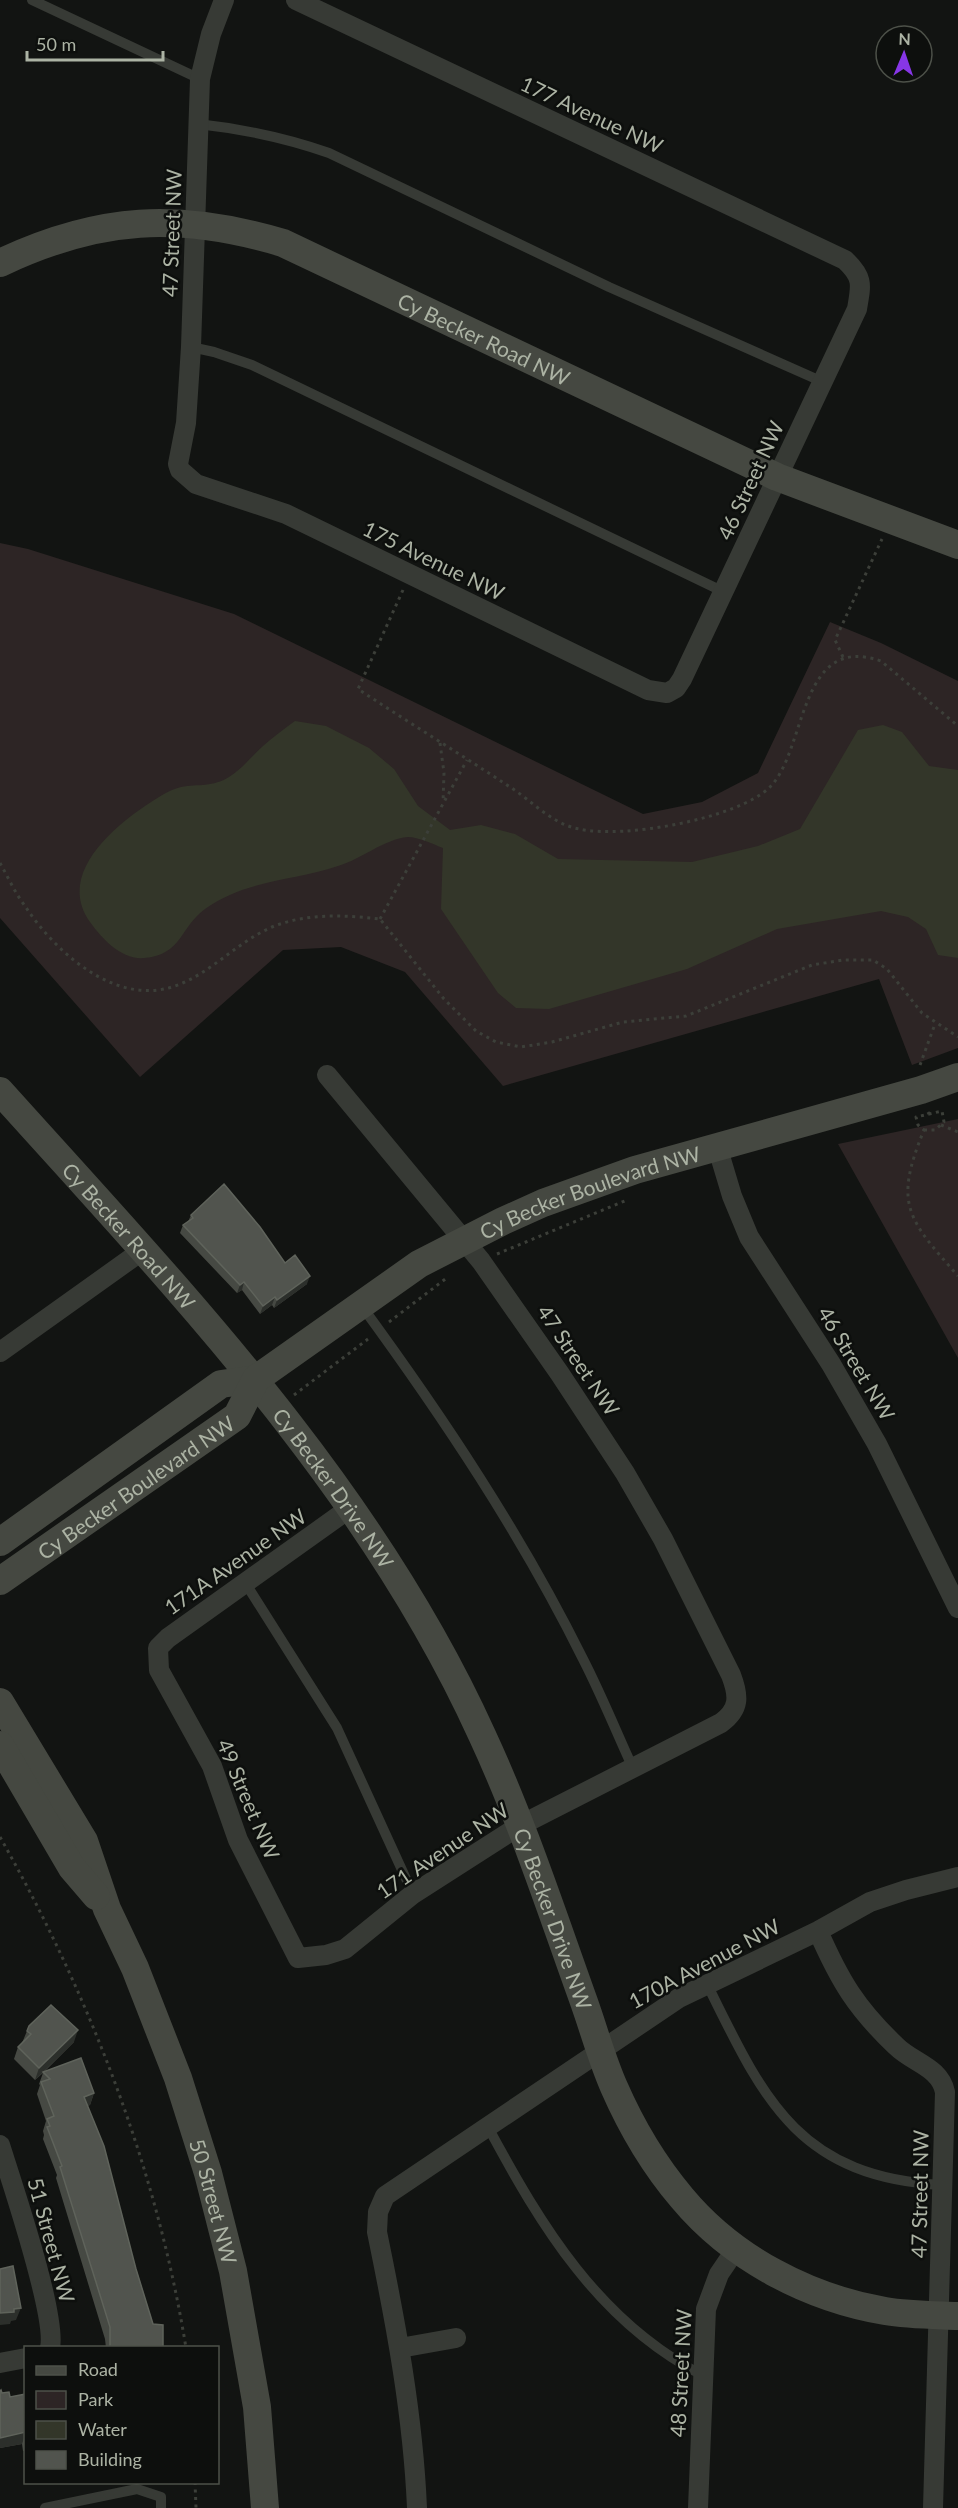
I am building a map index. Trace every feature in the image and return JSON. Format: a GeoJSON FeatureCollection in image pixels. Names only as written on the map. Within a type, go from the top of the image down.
{"type":"FeatureCollection","features":[{"type":"Feature","properties":{"kind":"street","name":"47 Street NW"},"geometry":{"type":"LineString","coordinates":[[180,470],[178,464],[186,423],[191,348],[200,79],[211,34],[224,0]]}},
{"type":"Feature","properties":{"kind":"street","name":"177 Avenue NW"},"geometry":{"type":"LineString","coordinates":[[296,0],[845,260],[856,270],[861,280]]}},
{"type":"Feature","properties":{"kind":"street","name":"Cy Becker Road NW"},"geometry":{"type":"LineString","coordinates":[[0,263],[40,245],[96,229],[144,223],[196,223],[239,231],[294,247],[777,477],[958,545]]}},
{"type":"Feature","properties":{"kind":"street","name":"46 Street NW"},"geometry":{"type":"LineString","coordinates":[[667,693],[676,688],[682,679],[823,382],[857,309],[861,280]]}},
{"type":"Feature","properties":{"kind":"street","name":"175 Avenue NW"},"geometry":{"type":"LineString","coordinates":[[180,470],[196,484],[286,514],[648,690],[667,693]]}},
{"type":"Feature","properties":{"kind":"street","name":"47 Street NW"},"geometry":{"type":"LineString","coordinates":[[327,1075],[473,1251],[574,1394],[663,1539],[731,1675],[738,1706]]}},
{"type":"Feature","properties":{"kind":"street","name":"Cy Becker Boulevard NW"},"geometry":{"type":"LineString","coordinates":[[0,1542],[221,1384],[256,1379],[419,1264],[473,1251],[543,1203],[635,1170],[717,1146],[922,1107],[958,1077]]}},
{"type":"Feature","properties":{"kind":"street","name":"Cy Becker Road NW"},"geometry":{"type":"LineString","coordinates":[[0,1091],[256,1379]]}},
{"type":"Feature","properties":{"kind":"street","name":"46 Street NW"},"geometry":{"type":"LineString","coordinates":[[717,1146],[732,1196],[749,1237],[831,1364],[877,1444],[958,1607]]}},
{"type":"Feature","properties":{"kind":"street"},"geometry":{"type":"LineString","coordinates":[[0,1352],[143,1250]]}},
{"type":"Feature","properties":{"kind":"street","name":"Cy Becker Boulevard NW"},"geometry":{"type":"LineString","coordinates":[[0,1581],[237,1416],[256,1379]]}},
{"type":"Feature","properties":{"kind":"street","name":"Cy Becker Drive NW"},"geometry":{"type":"LineString","coordinates":[[256,1379],[322,1465],[397,1580],[442,1657],[482,1735],[519,1826],[613,2085],[645,2146],[682,2198],[736,2249],[768,2270],[830,2297],[885,2311],[949,2316]]}},
{"type":"Feature","properties":{"kind":"street","name":"171A Avenue NW"},"geometry":{"type":"LineString","coordinates":[[157,1659],[158,1648],[168,1638],[350,1508]]}},
{"type":"Feature","properties":{"kind":"street","name":"49 Street NW"},"geometry":{"type":"LineString","coordinates":[[157,1659],[165,1681],[212,1766],[238,1840],[298,1958]]}},
{"type":"Feature","properties":{"kind":"street","name":"50 Street NW"},"geometry":{"type":"LineString","coordinates":[[0,1702],[84,1841],[107,1909],[135,1968],[178,2078],[208,2173],[233,2271],[250,2356],[266,2508]]}},
{"type":"Feature","properties":{"kind":"street","name":"171 Avenue NW"},"geometry":{"type":"LineString","coordinates":[[298,1958],[326,1955],[345,1949],[413,1894],[519,1826],[632,1766],[721,1723],[732,1715],[738,1706]]}},
{"type":"Feature","properties":{"kind":"street","name":"50 Street NW"},"geometry":{"type":"LineString","coordinates":[[0,1745],[72,1868],[107,1909]]}},
{"type":"Feature","properties":{"kind":"street","name":"170A Avenue NW"},"geometry":{"type":"LineString","coordinates":[[400,2348],[377,2232],[378,2212],[385,2196],[669,2004],[818,1931],[870,1902],[958,1877]]}},
{"type":"Feature","properties":{"kind":"street","name":"47 Street NW"},"geometry":{"type":"LineString","coordinates":[[818,1931],[841,1982],[867,2016],[898,2049],[938,2074],[945,2092],[943,2185],[949,2316],[933,2508]]}},
{"type":"Feature","properties":{"kind":"street","name":"51 Street NW"},"geometry":{"type":"LineString","coordinates":[[0,2145],[43,2298],[52,2336],[50,2346]]}},
{"type":"Feature","properties":{"kind":"street","name":"48 Street NW"},"geometry":{"type":"LineString","coordinates":[[698,2508],[706,2309],[718,2274],[736,2249]]}},
{"type":"Feature","properties":{"kind":"street"},"geometry":{"type":"LineString","coordinates":[[417,2508],[415,2463],[400,2348],[456,2338]]}},
{"type":"Feature","properties":{"kind":"street"},"geometry":{"type":"LineString","coordinates":[[0,2363],[24,2358]]}},
{"type":"Feature","properties":{"kind":"lane"},"geometry":{"type":"LineString","coordinates":[[32,0],[200,79]]}},
{"type":"Feature","properties":{"kind":"lane"},"geometry":{"type":"LineString","coordinates":[[198,124],[240,129],[288,139],[329,153],[609,287],[823,382]]}},
{"type":"Feature","properties":{"kind":"lane"},"geometry":{"type":"LineString","coordinates":[[191,348],[214,352],[252,365],[724,592]]}},
{"type":"Feature","properties":{"kind":"lane"},"geometry":{"type":"LineString","coordinates":[[361,1305],[459,1444],[524,1551],[583,1658],[632,1766]]}},
{"type":"Feature","properties":{"kind":"lane"},"geometry":{"type":"LineString","coordinates":[[246,1584],[337,1728],[413,1894]]}},
{"type":"Feature","properties":{"kind":"lane"},"geometry":{"type":"LineString","coordinates":[[707,1984],[752,2074],[778,2113],[808,2141],[835,2158],[873,2174],[902,2181],[943,2185]]}},
{"type":"Feature","properties":{"kind":"lane"},"geometry":{"type":"LineString","coordinates":[[488,2127],[545,2228],[586,2282],[625,2323],[659,2350],[702,2375]]}},
{"type":"Feature","properties":{"kind":"lane"},"geometry":{"type":"LineString","coordinates":[[45,2508],[137,2490],[161,2497],[162,2508]]}},
{"type":"Feature","properties":{"kind":"path"},"geometry":{"type":"LineString","coordinates":[[843,657],[835,640],[891,520]]}},
{"type":"Feature","properties":{"kind":"path"},"geometry":{"type":"LineString","coordinates":[[410,575],[358,689],[510,786],[560,823],[579,829],[639,830],[686,822],[741,804],[771,785],[780,771],[814,688],[828,669],[843,657],[866,656],[881,662],[958,726]]}},
{"type":"Feature","properties":{"kind":"path"},"geometry":{"type":"LineString","coordinates":[[440,743],[444,773],[442,804]]}},
{"type":"Feature","properties":{"kind":"path"},"geometry":{"type":"LineString","coordinates":[[380,919],[467,760]]}},
{"type":"Feature","properties":{"kind":"path"},"geometry":{"type":"LineString","coordinates":[[0,863],[25,906],[43,930],[103,980],[125,990],[149,991],[174,986],[273,927],[309,918],[347,915],[380,919],[444,999],[476,1031],[496,1042],[521,1047],[552,1042],[623,1023],[686,1016],[812,965],[843,960],[873,960],[887,969],[922,1013],[935,1024],[958,1037]]}},
{"type":"Feature","properties":{"kind":"path"},"geometry":{"type":"LineString","coordinates":[[922,1107],[942,1112],[941,1125],[935,1130],[924,1130],[918,1125],[922,1107],[918,1069],[935,1024]]}},
{"type":"Feature","properties":{"kind":"path"},"geometry":{"type":"LineString","coordinates":[[905,1120],[922,1107]]}},
{"type":"Feature","properties":{"kind":"path"},"geometry":{"type":"LineString","coordinates":[[941,1125],[958,1132]]}},
{"type":"Feature","properties":{"kind":"path"},"geometry":{"type":"LineString","coordinates":[[924,1130],[907,1177],[907,1197],[912,1214],[924,1237],[958,1276]]}},
{"type":"Feature","properties":{"kind":"path"},"geometry":{"type":"LineString","coordinates":[[277,1407],[455,1271],[473,1251],[630,1198]]}},
{"type":"Feature","properties":{"kind":"path"},"geometry":{"type":"LineString","coordinates":[[0,1837],[95,2029],[134,2137],[171,2271],[186,2346]]}},
{"type":"Feature","properties":{"kind":"path"},"geometry":{"type":"LineString","coordinates":[[195,2484],[196,2508]]}},
{"type":"Feature","properties":{"kind":"green space"},"geometry":{"type":"Polygon","coordinates":[[[0,543],[28,549],[234,614],[643,814],[702,802],[758,773],[830,622],[881,643],[958,681],[958,1048],[912,1065],[879,979],[503,1086],[405,972],[341,947],[283,950],[140,1077],[0,918],[0,543]]]}},
{"type":"Feature","properties":{"kind":"green space"},"geometry":{"type":"Polygon","coordinates":[[[958,1119],[958,1358],[838,1144],[958,1119]]]}},
{"type":"Feature","properties":{"kind":"water"},"geometry":{"type":"Polygon","coordinates":[[[295,721],[326,726],[369,748],[394,769],[418,806],[450,830],[481,825],[515,834],[558,859],[692,862],[758,846],[800,829],[858,730],[883,725],[902,732],[929,766],[958,770],[958,958],[938,955],[926,929],[908,917],[881,911],[777,929],[687,969],[549,1009],[516,1008],[498,993],[441,909],[443,848],[421,839],[408,837],[390,841],[338,866],[270,882],[220,899],[197,916],[173,946],[157,956],[136,958],[113,947],[90,922],[81,905],[80,888],[84,871],[104,841],[131,816],[167,792],[181,787],[206,785],[229,777],[295,721]]]}},
{"type":"Feature","properties":{"kind":"building"},"geometry":{"type":"Polygon","coordinates":[[[224,1184],[260,1227],[285,1263],[295,1255],[310,1276],[277,1300],[275,1297],[263,1306],[244,1282],[240,1285],[183,1225],[193,1218],[191,1215],[224,1184]]]}},
{"type":"Feature","properties":{"kind":"building"},"geometry":{"type":"Polygon","coordinates":[[[51,2005],[78,2030],[39,2068],[18,2047],[31,2034],[27,2031],[29,2026],[51,2005]]]}},
{"type":"Feature","properties":{"kind":"building"},"geometry":{"type":"Polygon","coordinates":[[[81,2058],[94,2093],[84,2097],[104,2146],[153,2324],[163,2325],[163,2346],[110,2346],[110,2327],[60,2167],[62,2166],[47,2127],[50,2126],[47,2119],[54,2116],[41,2082],[50,2079],[43,2072],[81,2058]]]}},
{"type":"Feature","properties":{"kind":"building"},"geometry":{"type":"Polygon","coordinates":[[[13,2266],[21,2308],[14,2309],[14,2312],[0,2313],[0,2269],[13,2266]]]}},
{"type":"Feature","properties":{"kind":"building"},"geometry":{"type":"Polygon","coordinates":[[[0,2391],[9,2392],[10,2397],[24,2394],[24,2432],[0,2438],[0,2391]]]}}]}
